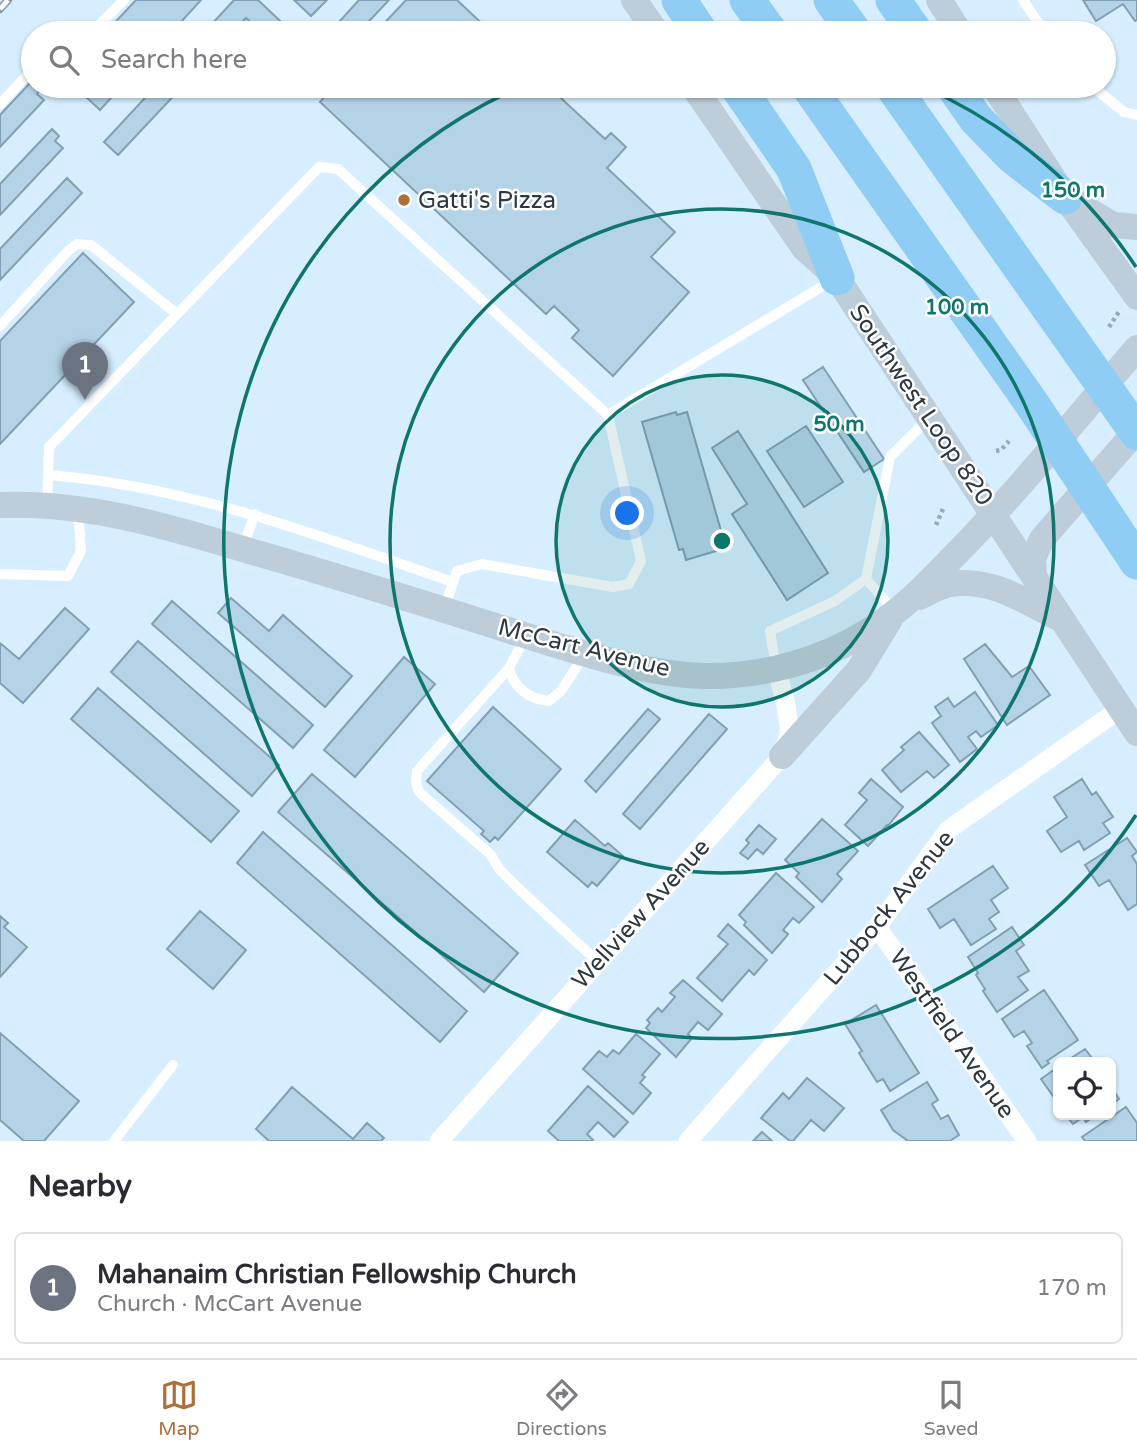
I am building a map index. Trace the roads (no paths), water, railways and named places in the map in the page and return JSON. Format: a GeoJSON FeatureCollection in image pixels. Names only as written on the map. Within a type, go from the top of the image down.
{"type":"FeatureCollection","features":[{"type":"Feature","properties":{"kind":"highway"},"geometry":{"type":"LineString","coordinates":[[678,0],[693,21]]}},
{"type":"Feature","properties":{"kind":"highway"},"geometry":{"type":"LineString","coordinates":[[747,0],[762,21]]}},
{"type":"Feature","properties":{"kind":"highway"},"geometry":{"type":"LineString","coordinates":[[831,0],[846,21]]}},
{"type":"Feature","properties":{"kind":"highway"},"geometry":{"type":"LineString","coordinates":[[893,0],[908,21]]}},
{"type":"Feature","properties":{"kind":"highway"},"geometry":{"type":"LineString","coordinates":[[745,98],[794,169],[837,278]]}},
{"type":"Feature","properties":{"kind":"highway"},"geometry":{"type":"LineString","coordinates":[[816,98],[1030,401],[1137,562]]}},
{"type":"Feature","properties":{"kind":"highway"},"geometry":{"type":"LineString","coordinates":[[900,98],[1137,432]]}},
{"type":"Feature","properties":{"kind":"highway"},"geometry":{"type":"LineString","coordinates":[[961,98],[976,119],[1013,157],[1065,197]]}},
{"type":"Feature","properties":{"kind":"main road"},"geometry":{"type":"LineString","coordinates":[[634,0],[649,21]]}},
{"type":"Feature","properties":{"kind":"main road"},"geometry":{"type":"LineString","coordinates":[[939,0],[952,21]]}},
{"type":"Feature","properties":{"kind":"main road","name":"Southwest Loop 820"},"geometry":{"type":"LineString","coordinates":[[701,98],[804,247],[837,278],[1137,733]]}},
{"type":"Feature","properties":{"kind":"main road"},"geometry":{"type":"LineString","coordinates":[[1002,98],[1065,197],[1137,297]]}},
{"type":"Feature","properties":{"kind":"main road"},"geometry":{"type":"LineString","coordinates":[[1065,197],[1113,225],[1137,227]]}},
{"type":"Feature","properties":{"kind":"main road","name":"McCart Avenue"},"geometry":{"type":"LineString","coordinates":[[7,502],[78,509],[157,524],[642,668],[703,676],[753,673],[819,658],[870,631],[903,606],[1025,480],[1132,354]]}},
{"type":"Feature","properties":{"kind":"main road"},"geometry":{"type":"LineString","coordinates":[[1034,575],[1033,558],[1042,539],[1137,432]]}},
{"type":"Feature","properties":{"kind":"main road"},"geometry":{"type":"LineString","coordinates":[[782,756],[859,670],[903,606],[948,584],[987,586],[1022,597],[1060,618]]}},
{"type":"Feature","properties":{"kind":"street"},"geometry":{"type":"LineString","coordinates":[[776,667],[790,732],[782,756]]}},
{"type":"Feature","properties":{"kind":"street","name":"Lubbock Avenue"},"geometry":{"type":"LineString","coordinates":[[688,1141],[877,927],[948,831],[1120,709]]}},
{"type":"Feature","properties":{"kind":"street","name":"Wellview Avenue"},"geometry":{"type":"LineString","coordinates":[[439,1141],[782,756]]}},
{"type":"Feature","properties":{"kind":"street","name":"Westfield Avenue"},"geometry":{"type":"LineString","coordinates":[[877,927],[1027,1141]]}},
{"type":"Feature","properties":{"kind":"lane"},"geometry":{"type":"LineString","coordinates":[[103,21],[124,0]]}},
{"type":"Feature","properties":{"kind":"lane"},"geometry":{"type":"LineString","coordinates":[[1023,0],[1037,21]]}},
{"type":"Feature","properties":{"kind":"lane"},"geometry":{"type":"LineString","coordinates":[[0,104],[21,82]]}},
{"type":"Feature","properties":{"kind":"lane"},"geometry":{"type":"LineString","coordinates":[[1107,98],[1125,113],[1137,115]]}},
{"type":"Feature","properties":{"kind":"lane"},"geometry":{"type":"LineString","coordinates":[[47,507],[49,447],[319,167],[338,169],[608,415],[641,561],[629,584],[613,587],[482,564],[457,570],[444,609]]}},
{"type":"Feature","properties":{"kind":"lane"},"geometry":{"type":"LineString","coordinates":[[0,326],[77,244],[91,245],[177,314]]}},
{"type":"Feature","properties":{"kind":"lane"},"geometry":{"type":"LineString","coordinates":[[608,415],[837,278]]}},
{"type":"Feature","properties":{"kind":"lane"},"geometry":{"type":"LineString","coordinates":[[776,667],[770,631],[835,601],[866,579],[890,457],[930,417]]}},
{"type":"Feature","properties":{"kind":"lane"},"geometry":{"type":"LineString","coordinates":[[48,475],[76,477],[181,495],[255,514],[453,582]]}},
{"type":"Feature","properties":{"kind":"lane"},"geometry":{"type":"LineString","coordinates":[[0,575],[68,576],[81,551],[78,509]]}},
{"type":"Feature","properties":{"kind":"lane"},"geometry":{"type":"LineString","coordinates":[[242,548],[255,514]]}},
{"type":"Feature","properties":{"kind":"lane"},"geometry":{"type":"LineString","coordinates":[[866,579],[903,606]]}},
{"type":"Feature","properties":{"kind":"lane"},"geometry":{"type":"LineString","coordinates":[[527,636],[509,668],[417,771],[416,783],[419,792],[490,854],[500,870],[519,890],[598,962]]}},
{"type":"Feature","properties":{"kind":"lane"},"geometry":{"type":"LineString","coordinates":[[509,668],[511,677],[520,688],[536,700],[549,701],[561,691],[585,653]]}},
{"type":"Feature","properties":{"kind":"lane"},"geometry":{"type":"LineString","coordinates":[[114,1141],[173,1065]]}},
{"type":"Feature","properties":{"kind":"railway"},"geometry":{"type":"LineString","coordinates":[[0,9],[8,0]]}},
{"type":"Feature","properties":{"kind":"place","name":"Gatti's Pizza"},"geometry":{"type":"Point","coordinates":[404,200]}},
{"type":"Feature","properties":{"kind":"place","name":"Mahanaim Christian Fellowship Church"},"geometry":{"type":"Point","coordinates":[85,400]}}]}
